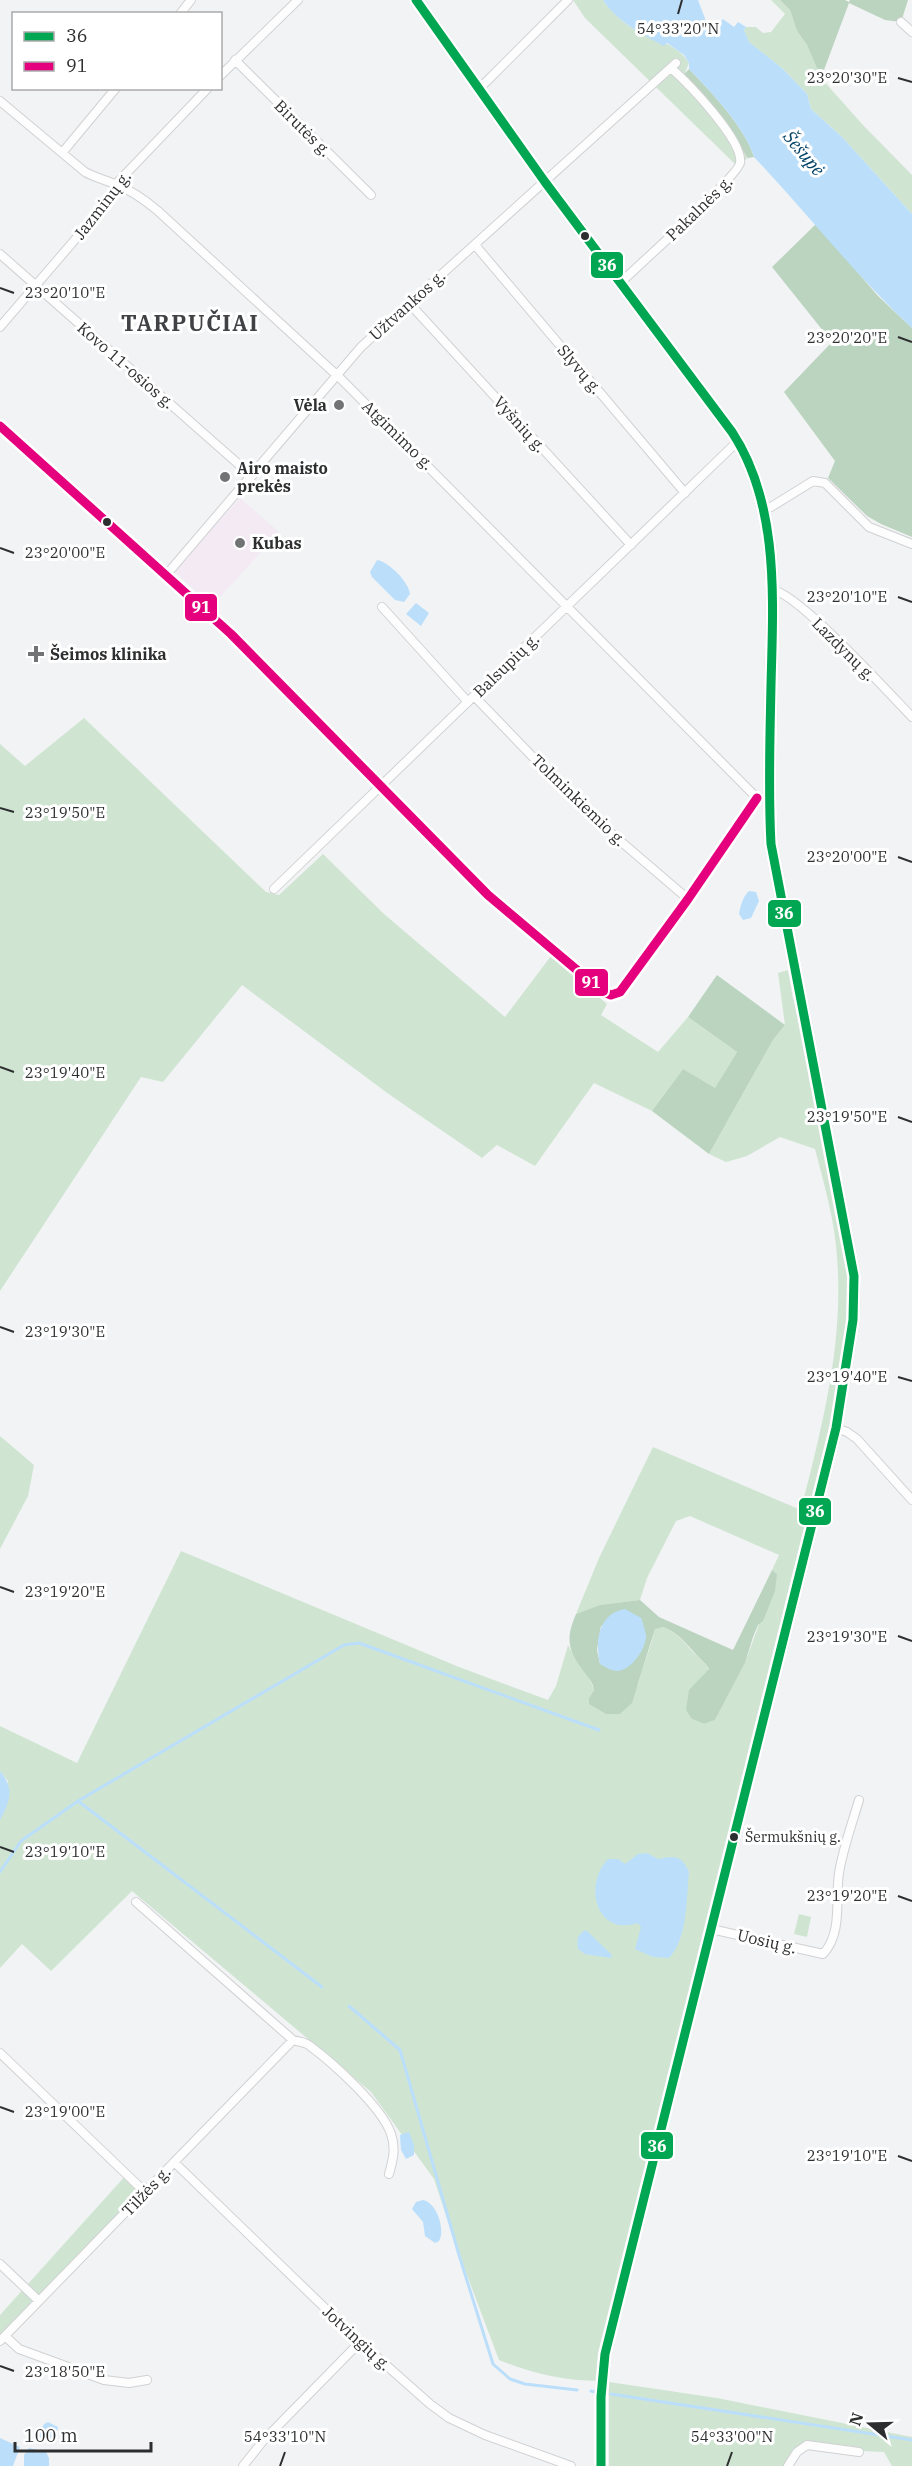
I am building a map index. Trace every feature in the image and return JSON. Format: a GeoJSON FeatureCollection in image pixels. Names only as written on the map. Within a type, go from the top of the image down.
{"type":"FeatureCollection","features":[{"type":"Feature","properties":{"kind":"main road"},"geometry":{"type":"LineString","coordinates":[[416,0],[545,182],[737,442],[750,468],[763,509],[772,590],[763,797],[778,887],[854,1276],[853,1320],[836,1428],[605,2354],[601,2397],[601,2466]]}},
{"type":"Feature","properties":{"kind":"street"},"geometry":{"type":"LineString","coordinates":[[182,12],[191,0]]}},
{"type":"Feature","properties":{"kind":"street"},"geometry":{"type":"LineString","coordinates":[[222,74],[298,0]]}},
{"type":"Feature","properties":{"kind":"street"},"geometry":{"type":"LineString","coordinates":[[479,89],[568,0]]}},
{"type":"Feature","properties":{"kind":"street"},"geometry":{"type":"LineString","coordinates":[[901,22],[912,32]]}},
{"type":"Feature","properties":{"kind":"street","name":"Birutės g."},"geometry":{"type":"LineString","coordinates":[[236,60],[371,195]]}},
{"type":"Feature","properties":{"kind":"street","name":"Užtvankos g."},"geometry":{"type":"LineString","coordinates":[[166,574],[361,346],[674,65]]}},
{"type":"Feature","properties":{"kind":"street","name":"Pakalnės g."},"geometry":{"type":"LineString","coordinates":[[620,283],[718,189],[737,170],[740,163],[739,155],[730,136],[702,97],[674,65]]}},
{"type":"Feature","properties":{"kind":"street"},"geometry":{"type":"LineString","coordinates":[[62,153],[114,90]]}},
{"type":"Feature","properties":{"kind":"street","name":"Jazminų g."},"geometry":{"type":"LineString","coordinates":[[0,327],[109,200],[116,184],[206,90]]}},
{"type":"Feature","properties":{"kind":"street","name":"Atgimimo g."},"geometry":{"type":"LineString","coordinates":[[0,101],[85,172],[100,181],[116,184],[138,194],[159,211],[337,375],[435,471],[567,607],[763,797]]}},
{"type":"Feature","properties":{"kind":"street","name":"Slyvų g."},"geometry":{"type":"LineString","coordinates":[[475,245],[685,493]]}},
{"type":"Feature","properties":{"kind":"street","name":"Kovo 11-osios g."},"geometry":{"type":"LineString","coordinates":[[0,254],[252,476]]}},
{"type":"Feature","properties":{"kind":"street","name":"Vyšnių g."},"geometry":{"type":"LineString","coordinates":[[409,303],[631,545]]}},
{"type":"Feature","properties":{"kind":"street"},"geometry":{"type":"LineString","coordinates":[[0,426],[231,634],[488,895],[595,986],[611,995],[620,992],[763,797]]}},
{"type":"Feature","properties":{"kind":"street","name":"Balsupių g."},"geometry":{"type":"LineString","coordinates":[[274,889],[737,442]]}},
{"type":"Feature","properties":{"kind":"street"},"geometry":{"type":"LineString","coordinates":[[763,509],[771,507],[813,481],[820,481],[825,483],[868,527],[912,544]]}},
{"type":"Feature","properties":{"kind":"street","name":"Lazdynų g."},"geometry":{"type":"LineString","coordinates":[[772,590],[783,592],[815,619],[912,717]]}},
{"type":"Feature","properties":{"kind":"street","name":"Tolminkiemio g."},"geometry":{"type":"LineString","coordinates":[[382,607],[471,699],[583,809],[688,900]]}},
{"type":"Feature","properties":{"kind":"street"},"geometry":{"type":"LineString","coordinates":[[836,1428],[856,1439],[912,1500]]}},
{"type":"Feature","properties":{"kind":"street","name":"Uosių g."},"geometry":{"type":"LineString","coordinates":[[711,1929],[823,1954],[830,1947],[838,1912],[839,1875],[859,1800]]}},
{"type":"Feature","properties":{"kind":"street"},"geometry":{"type":"LineString","coordinates":[[136,1902],[293,2040],[309,2044],[367,2098],[382,2115],[391,2134],[394,2155],[390,2174]]}},
{"type":"Feature","properties":{"kind":"street","name":"Tilžės g."},"geometry":{"type":"LineString","coordinates":[[3,2339],[293,2040]]}},
{"type":"Feature","properties":{"kind":"street"},"geometry":{"type":"LineString","coordinates":[[0,2053],[145,2192]]}},
{"type":"Feature","properties":{"kind":"street","name":"Jotvingių g."},"geometry":{"type":"LineString","coordinates":[[174,2162],[360,2342],[430,2404],[449,2418],[485,2435],[571,2466]]}},
{"type":"Feature","properties":{"kind":"street"},"geometry":{"type":"LineString","coordinates":[[0,2264],[39,2301]]}},
{"type":"Feature","properties":{"kind":"street"},"geometry":{"type":"LineString","coordinates":[[3,2339],[19,2349],[105,2380],[129,2383],[147,2380]]}},
{"type":"Feature","properties":{"kind":"street"},"geometry":{"type":"LineString","coordinates":[[243,2466],[263,2441],[360,2342]]}},
{"type":"Feature","properties":{"kind":"street"},"geometry":{"type":"LineString","coordinates":[[788,2466],[797,2452],[807,2445],[860,2452]]}},
{"type":"Feature","properties":{"kind":"shaded area"},"geometry":{"type":"Polygon","coordinates":[[[240,498],[279,532],[212,606],[174,571],[240,498]]]}},
{"type":"Feature","properties":{"kind":"green space"},"geometry":{"type":"Polygon","coordinates":[[[573,0],[603,0],[614,14],[628,25],[679,51],[689,63],[684,75],[706,97],[748,158],[736,165],[585,18],[573,0]]]}},
{"type":"Feature","properties":{"kind":"green space"},"geometry":{"type":"Polygon","coordinates":[[[771,0],[780,0],[790,10],[797,31],[807,45],[821,78],[912,175],[912,214],[842,137],[811,109],[807,94],[783,69],[748,42],[744,30],[746,27],[756,27],[763,33],[771,32],[785,14],[771,0]]]}},
{"type":"Feature","properties":{"kind":"green space"},"geometry":{"type":"Polygon","coordinates":[[[780,0],[845,0],[849,2],[850,0],[908,0],[901,22],[885,20],[849,3],[821,78],[807,45],[797,31],[790,10],[780,0]]]}},
{"type":"Feature","properties":{"kind":"green space"},"geometry":{"type":"Polygon","coordinates":[[[689,69],[735,122],[754,157],[748,158],[706,97],[684,74],[689,69]]]}},
{"type":"Feature","properties":{"kind":"green space"},"geometry":{"type":"Polygon","coordinates":[[[816,224],[878,296],[912,328],[912,537],[867,516],[828,478],[835,461],[784,392],[832,342],[772,267],[816,224]]]}},
{"type":"Feature","properties":{"kind":"green space"},"geometry":{"type":"Polygon","coordinates":[[[84,718],[266,892],[279,895],[323,854],[384,914],[505,1017],[551,956],[607,1004],[601,1015],[658,1052],[688,1017],[737,1052],[715,1089],[683,1069],[652,1111],[594,1083],[535,1166],[497,1145],[482,1158],[390,1095],[242,985],[163,1082],[141,1077],[0,1291],[0,744],[25,766],[84,718]]]}},
{"type":"Feature","properties":{"kind":"green space"},"geometry":{"type":"Polygon","coordinates":[[[788,970],[847,1261],[847,1324],[842,1365],[831,1427],[607,2323],[598,2381],[560,2378],[523,2369],[499,2360],[456,2246],[434,2179],[371,2092],[132,1891],[51,1971],[22,1944],[0,1968],[0,1820],[8,1781],[0,1771],[0,1726],[77,1763],[181,1551],[459,1667],[548,1700],[556,1686],[568,1645],[593,1685],[594,1690],[589,1698],[638,1685],[655,1628],[663,1627],[680,1638],[709,1670],[692,1719],[704,1724],[715,1720],[745,1663],[777,1574],[772,1570],[779,1555],[690,1516],[676,1521],[647,1578],[640,1600],[601,1605],[576,1614],[599,1558],[653,1447],[801,1510],[830,1385],[837,1321],[836,1243],[822,1176],[815,1149],[780,1137],[747,1156],[726,1162],[709,1154],[773,1040],[785,1025],[778,973],[788,970]]]}},
{"type":"Feature","properties":{"kind":"green space"},"geometry":{"type":"Polygon","coordinates":[[[717,975],[785,1025],[773,1040],[709,1154],[652,1111],[683,1069],[715,1088],[737,1052],[688,1017],[717,975]]]}},
{"type":"Feature","properties":{"kind":"green space"},"geometry":{"type":"Polygon","coordinates":[[[0,1436],[34,1465],[28,1496],[0,1549],[0,1436]]]}},
{"type":"Feature","properties":{"kind":"green space"},"geometry":{"type":"Polygon","coordinates":[[[772,1570],[777,1574],[775,1591],[763,1621],[758,1625],[753,1637],[745,1663],[715,1720],[704,1724],[692,1719],[686,1710],[689,1690],[709,1669],[673,1632],[663,1627],[655,1629],[632,1703],[620,1714],[606,1714],[589,1704],[589,1698],[594,1690],[591,1681],[572,1652],[570,1631],[576,1614],[600,1605],[640,1600],[659,1617],[733,1650],[772,1570]],[[641,1618],[601,1626],[597,1650],[600,1664],[646,1638],[641,1618]]]}},
{"type":"Feature","properties":{"kind":"green space"},"geometry":{"type":"Polygon","coordinates":[[[799,1914],[811,1917],[807,1937],[794,1934],[799,1914]]]}},
{"type":"Feature","properties":{"kind":"green space"},"geometry":{"type":"Polygon","coordinates":[[[127,2174],[145,2192],[0,2341],[0,2315],[127,2174]]]}},
{"type":"Feature","properties":{"kind":"green space"},"geometry":{"type":"Polygon","coordinates":[[[609,2382],[717,2398],[912,2437],[912,2466],[892,2466],[884,2452],[795,2448],[783,2466],[609,2466],[609,2382]]]}},
{"type":"Feature","properties":{"kind":"water","name":"Šešupė"},"geometry":{"type":"Polygon","coordinates":[[[603,0],[698,0],[706,21],[715,28],[723,19],[734,27],[738,22],[746,27],[744,30],[749,42],[783,69],[807,94],[811,109],[842,137],[912,214],[912,328],[871,287],[754,157],[735,122],[689,69],[689,63],[684,55],[667,43],[664,46],[630,27],[615,15],[603,0]]]}},
{"type":"Feature","properties":{"kind":"water"},"geometry":{"type":"Polygon","coordinates":[[[377,560],[392,568],[406,584],[410,594],[404,602],[395,600],[372,577],[370,572],[377,560]]]}},
{"type":"Feature","properties":{"kind":"water"},"geometry":{"type":"Polygon","coordinates":[[[416,603],[429,613],[421,626],[406,614],[416,603]]]}},
{"type":"Feature","properties":{"kind":"water"},"geometry":{"type":"Polygon","coordinates":[[[749,891],[756,892],[759,901],[751,918],[743,920],[739,911],[749,891]]]}},
{"type":"Feature","properties":{"kind":"water"},"geometry":{"type":"Polygon","coordinates":[[[625,1609],[641,1618],[646,1636],[641,1653],[633,1663],[623,1670],[615,1671],[600,1664],[598,1646],[600,1630],[609,1616],[625,1609]]]}},
{"type":"Feature","properties":{"kind":"water"},"geometry":{"type":"Polygon","coordinates":[[[0,1771],[8,1784],[9,1795],[0,1820],[0,1771]]]}},
{"type":"Feature","properties":{"kind":"water"},"geometry":{"type":"Polygon","coordinates":[[[647,1853],[658,1859],[668,1857],[680,1859],[689,1872],[683,1929],[680,1940],[669,1958],[653,1957],[635,1949],[641,1927],[638,1923],[624,1925],[612,1923],[603,1916],[595,1894],[600,1870],[608,1859],[618,1859],[625,1864],[638,1854],[647,1853]]]}},
{"type":"Feature","properties":{"kind":"water"},"geometry":{"type":"Polygon","coordinates":[[[586,1930],[612,1955],[611,1958],[585,1954],[578,1949],[578,1938],[586,1930]]]}},
{"type":"Feature","properties":{"kind":"water"},"geometry":{"type":"Polygon","coordinates":[[[409,2132],[414,2145],[414,2155],[406,2159],[401,2150],[400,2135],[409,2132]]]}},
{"type":"Feature","properties":{"kind":"water"},"geometry":{"type":"Polygon","coordinates":[[[423,2200],[436,2211],[440,2223],[441,2236],[435,2243],[425,2236],[423,2222],[412,2209],[416,2202],[423,2200]]]}},
{"type":"Feature","properties":{"kind":"water"},"geometry":{"type":"Polygon","coordinates":[[[48,2422],[58,2427],[55,2439],[51,2441],[40,2438],[39,2433],[44,2424],[48,2422]]]}},
{"type":"Feature","properties":{"kind":"water"},"geometry":{"type":"Polygon","coordinates":[[[0,2438],[20,2447],[13,2466],[0,2466],[0,2438]]]}},
{"type":"Feature","properties":{"kind":"water"},"geometry":{"type":"Polygon","coordinates":[[[29,2448],[46,2452],[49,2466],[24,2466],[24,2455],[29,2448]]]}},
{"type":"Feature","properties":{"kind":"waterway"},"geometry":{"type":"LineString","coordinates":[[0,1872],[21,1841],[78,1801],[344,1645],[359,1643],[599,1730]]}},
{"type":"Feature","properties":{"kind":"waterway"},"geometry":{"type":"LineString","coordinates":[[78,1801],[322,1987]]}},
{"type":"Feature","properties":{"kind":"waterway"},"geometry":{"type":"LineString","coordinates":[[349,2006],[400,2050],[493,2364],[510,2379],[525,2384],[577,2390]]}},
{"type":"Feature","properties":{"kind":"waterway"},"geometry":{"type":"LineString","coordinates":[[591,2391],[595,2392]]}},
{"type":"Feature","properties":{"kind":"waterway"},"geometry":{"type":"LineString","coordinates":[[611,2394],[912,2440]]}},
{"type":"Feature","properties":{"kind":"transit line","name":"36"},"geometry":{"type":"LineString","coordinates":[[416,0],[545,182],[732,432],[748,460],[759,491],[766,522],[772,587],[771,844],[854,1276],[853,1320],[836,1428],[605,2354],[601,2397],[601,2466]]}},
{"type":"Feature","properties":{"kind":"transit line","name":"91"},"geometry":{"type":"LineString","coordinates":[[0,426],[231,634],[488,895],[603,992],[611,995],[620,992],[688,899],[757,798]]}},
{"type":"Feature","properties":{"kind":"place","name":"Vėla"},"geometry":{"type":"Point","coordinates":[339,405]}},
{"type":"Feature","properties":{"kind":"place","name":"Airo maisto prekės"},"geometry":{"type":"Point","coordinates":[225,477]}},
{"type":"Feature","properties":{"kind":"place","name":"Kubas"},"geometry":{"type":"Point","coordinates":[240,543]}},
{"type":"Feature","properties":{"kind":"place","name":"Šeimos klinika"},"geometry":{"type":"Point","coordinates":[36,654]}},
{"type":"Feature","properties":{"kind":"place","name":"Šermukšnių g."},"geometry":{"type":"Point","coordinates":[734,1837]}},
{"type":"Feature","properties":{"kind":"district","name":"TARPUČIAI"},"geometry":{"type":"Point","coordinates":[190,322]}}]}
